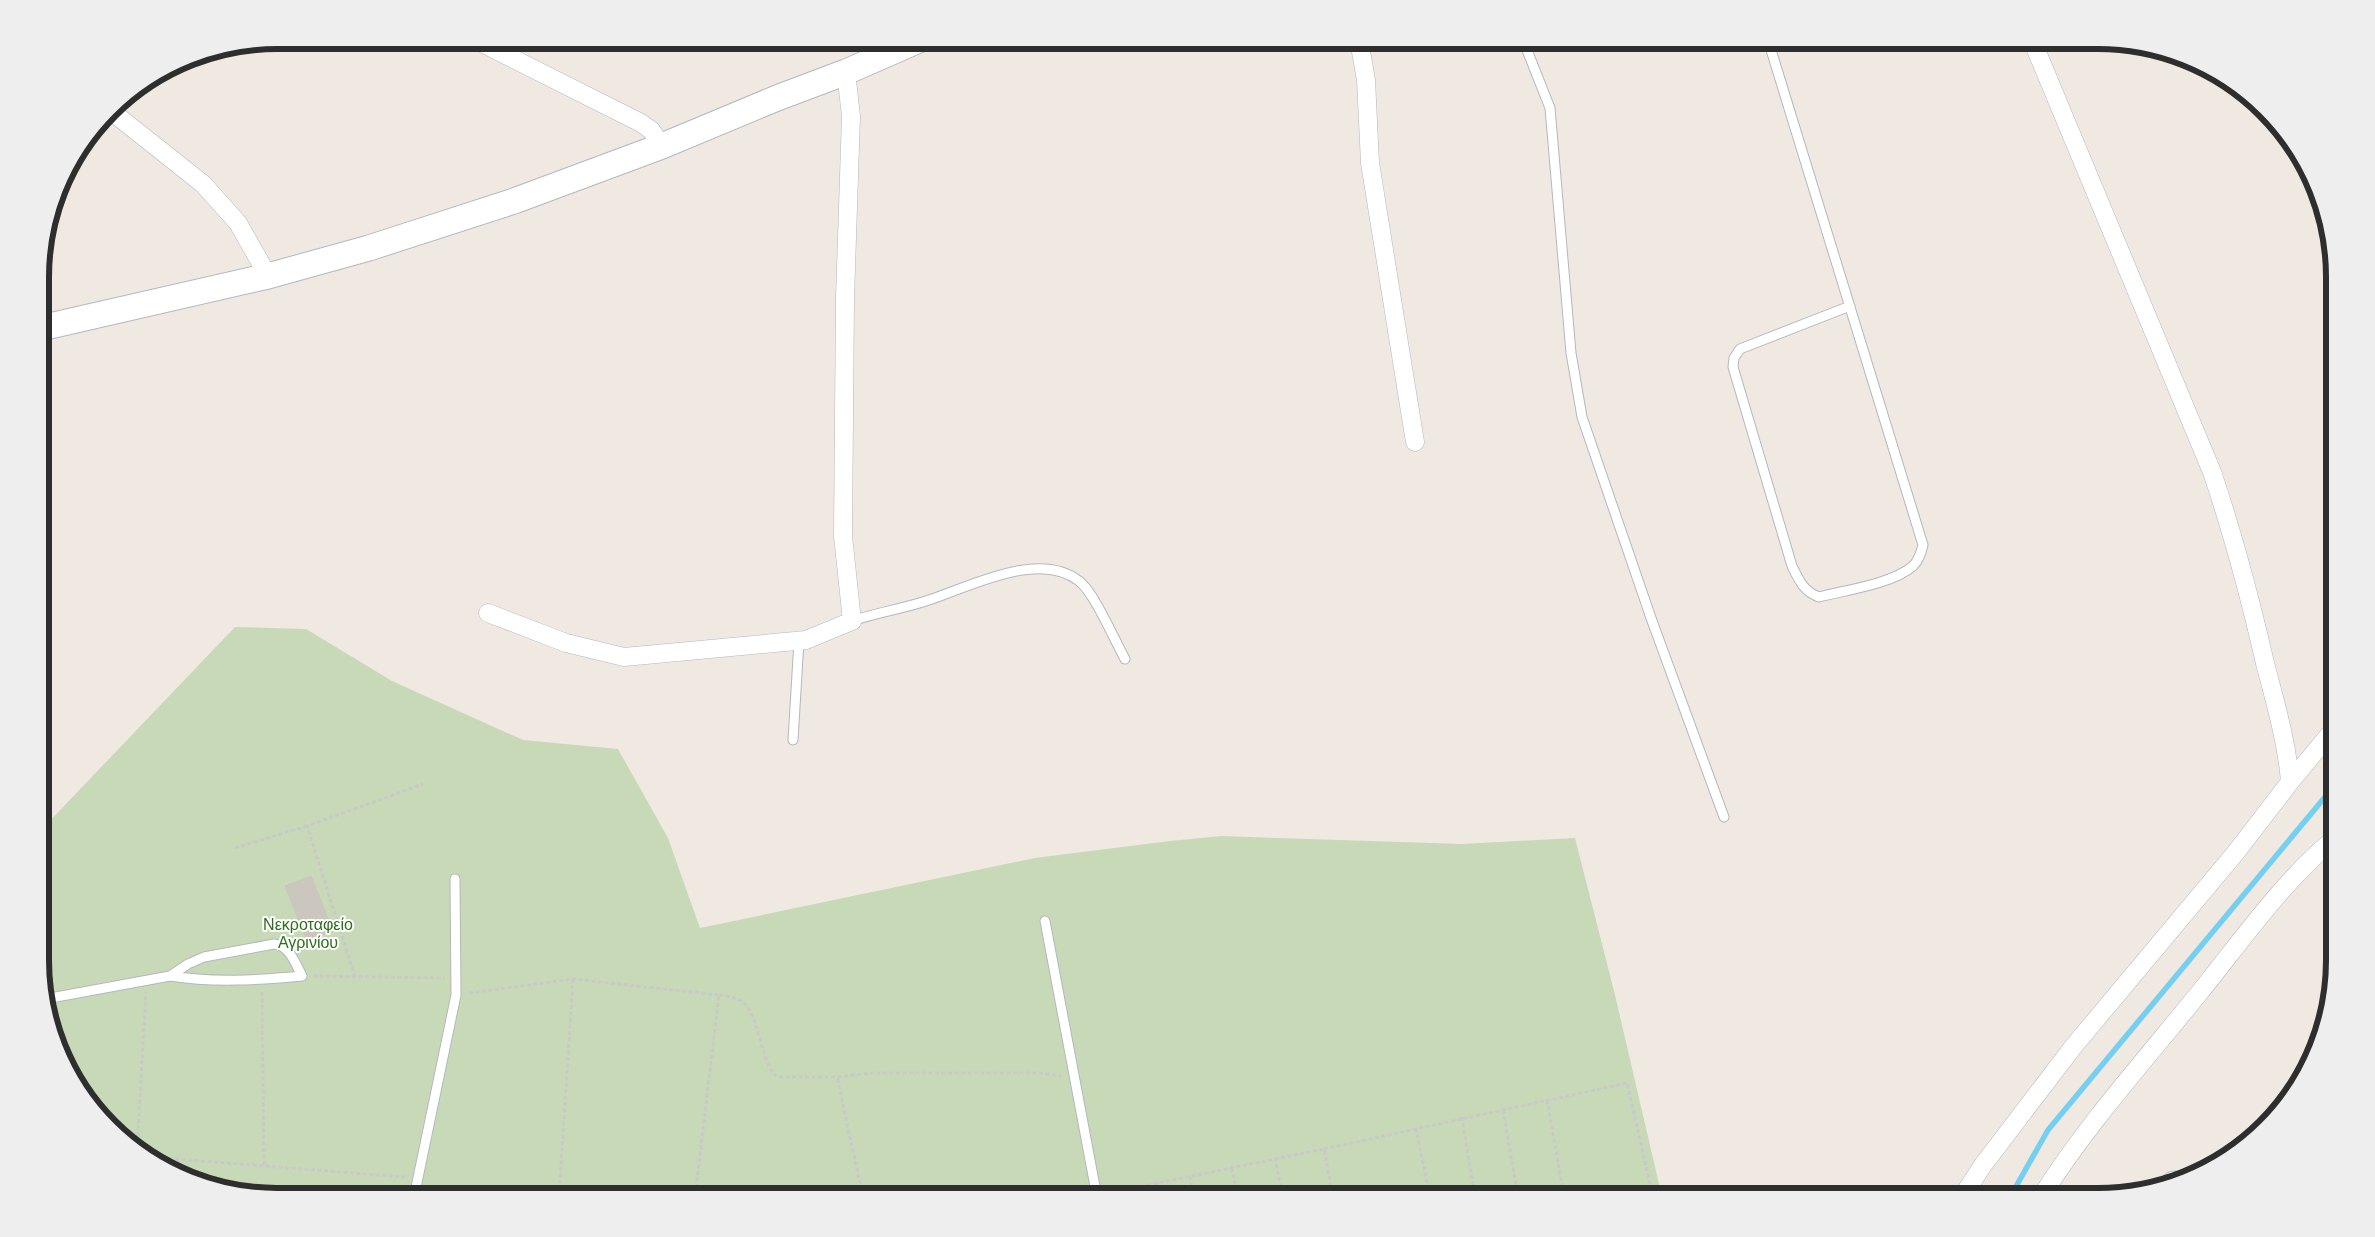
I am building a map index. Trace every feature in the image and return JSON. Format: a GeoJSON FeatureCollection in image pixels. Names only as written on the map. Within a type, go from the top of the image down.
{"type":"FeatureCollection","features":[{"type":"Feature","properties":{"kind":"street"},"geometry":{"type":"LineString","coordinates":[[494,49],[641,123],[651,130],[662,146]]}},
{"type":"Feature","properties":{"kind":"street"},"geometry":{"type":"LineString","coordinates":[[49,326],[268,276],[369,248],[514,201],[662,146],[898,49]]}},
{"type":"Feature","properties":{"kind":"street"},"geometry":{"type":"LineString","coordinates":[[1361,49],[1366,80],[1370,163],[1415,442]]}},
{"type":"Feature","properties":{"kind":"street"},"geometry":{"type":"LineString","coordinates":[[2036,49],[2212,472],[2231,528],[2250,601],[2283,734],[2290,782]]}},
{"type":"Feature","properties":{"kind":"street"},"geometry":{"type":"LineString","coordinates":[[488,613],[566,643],[624,657],[799,641],[814,638],[852,620],[843,536],[844,298],[851,116],[846,72]]}},
{"type":"Feature","properties":{"kind":"street"},"geometry":{"type":"LineString","coordinates":[[117,115],[203,184],[238,223],[268,276]]}},
{"type":"Feature","properties":{"kind":"street"},"geometry":{"type":"LineString","coordinates":[[1967,1188],[2073,1047],[2237,851],[2326,739]]}},
{"type":"Feature","properties":{"kind":"street"},"geometry":{"type":"LineString","coordinates":[[2046,1188],[2060,1166],[2260,918],[2310,859],[2326,846]]}},
{"type":"Feature","properties":{"kind":"lane"},"geometry":{"type":"LineString","coordinates":[[1527,49],[1550,108],[1571,353],[1582,417],[1648,609],[1724,817]]}},
{"type":"Feature","properties":{"kind":"lane"},"geometry":{"type":"LineString","coordinates":[[1771,49],[1850,306],[1923,545],[1920,556],[1912,566],[1888,579],[1819,597],[1810,593],[1802,586],[1792,566],[1733,367],[1734,358],[1740,349],[1850,306]]}},
{"type":"Feature","properties":{"kind":"lane"},"geometry":{"type":"LineString","coordinates":[[852,620],[930,600],[1012,571],[1051,570],[1073,577],[1085,586],[1125,659]]}},
{"type":"Feature","properties":{"kind":"lane"},"geometry":{"type":"LineString","coordinates":[[793,740],[799,641]]}},
{"type":"Feature","properties":{"kind":"lane"},"geometry":{"type":"LineString","coordinates":[[416,1188],[456,995],[454,978],[455,879]]}},
{"type":"Feature","properties":{"kind":"lane"},"geometry":{"type":"LineString","coordinates":[[1045,921],[1095,1188]]}},
{"type":"Feature","properties":{"kind":"lane"},"geometry":{"type":"LineString","coordinates":[[52,998],[170,976],[210,981],[262,980],[302,976],[286,948],[280,944],[274,944],[204,957],[188,964],[170,976]]}},
{"type":"Feature","properties":{"kind":"path"},"geometry":{"type":"LineString","coordinates":[[235,848],[307,826],[423,784]]}},
{"type":"Feature","properties":{"kind":"path"},"geometry":{"type":"LineString","coordinates":[[307,826],[355,977]]}},
{"type":"Feature","properties":{"kind":"path"},"geometry":{"type":"LineString","coordinates":[[302,976],[454,978]]}},
{"type":"Feature","properties":{"kind":"path"},"geometry":{"type":"LineString","coordinates":[[456,995],[573,979],[737,998],[743,1002],[750,1013],[768,1065],[777,1078],[872,1073],[1038,1073],[1074,1077]]}},
{"type":"Feature","properties":{"kind":"path"},"geometry":{"type":"LineString","coordinates":[[560,1188],[573,979]]}},
{"type":"Feature","properties":{"kind":"path"},"geometry":{"type":"LineString","coordinates":[[137,1141],[146,980]]}},
{"type":"Feature","properties":{"kind":"path"},"geometry":{"type":"LineString","coordinates":[[262,980],[264,1166]]}},
{"type":"Feature","properties":{"kind":"path"},"geometry":{"type":"LineString","coordinates":[[696,1188],[719,995]]}},
{"type":"Feature","properties":{"kind":"path"},"geometry":{"type":"LineString","coordinates":[[837,1076],[861,1188]]}},
{"type":"Feature","properties":{"kind":"path"},"geometry":{"type":"LineString","coordinates":[[1138,1188],[1627,1083],[1651,1188]]}},
{"type":"Feature","properties":{"kind":"path"},"geometry":{"type":"LineString","coordinates":[[1547,1100],[1562,1188]]}},
{"type":"Feature","properties":{"kind":"path"},"geometry":{"type":"LineString","coordinates":[[1503,1110],[1516,1188]]}},
{"type":"Feature","properties":{"kind":"path"},"geometry":{"type":"LineString","coordinates":[[1462,1117],[1474,1188]]}},
{"type":"Feature","properties":{"kind":"path"},"geometry":{"type":"LineString","coordinates":[[1416,1128],[1428,1188]]}},
{"type":"Feature","properties":{"kind":"path"},"geometry":{"type":"LineString","coordinates":[[1324,1149],[1331,1188]]}},
{"type":"Feature","properties":{"kind":"path"},"geometry":{"type":"LineString","coordinates":[[163,1158],[418,1178]]}},
{"type":"Feature","properties":{"kind":"path"},"geometry":{"type":"LineString","coordinates":[[1275,1158],[1281,1188]]}},
{"type":"Feature","properties":{"kind":"path"},"geometry":{"type":"LineString","coordinates":[[1232,1168],[1235,1188]]}},
{"type":"Feature","properties":{"kind":"path"},"geometry":{"type":"LineString","coordinates":[[1190,1176],[1192,1188]]}},
{"type":"Feature","properties":{"kind":"green space","name":"Νεκροταφείο Αγρινίου"},"geometry":{"type":"Polygon","coordinates":[[[235,627],[306,629],[392,681],[523,740],[618,749],[668,838],[700,928],[1035,858],[1170,841],[1221,836],[1462,844],[1575,838],[1615,995],[1660,1188],[262,1188],[232,1184],[203,1176],[176,1165],[150,1150],[126,1132],[105,1111],[87,1087],[72,1061],[61,1034],[53,1005],[49,975],[49,822],[235,627]]]}},
{"type":"Feature","properties":{"kind":"building"},"geometry":{"type":"Polygon","coordinates":[[[311,876],[333,931],[307,941],[285,886],[311,876]]]}},
{"type":"Feature","properties":{"kind":"waterway"},"geometry":{"type":"LineString","coordinates":[[2015,1188],[2048,1130],[2326,796]]}}]}
